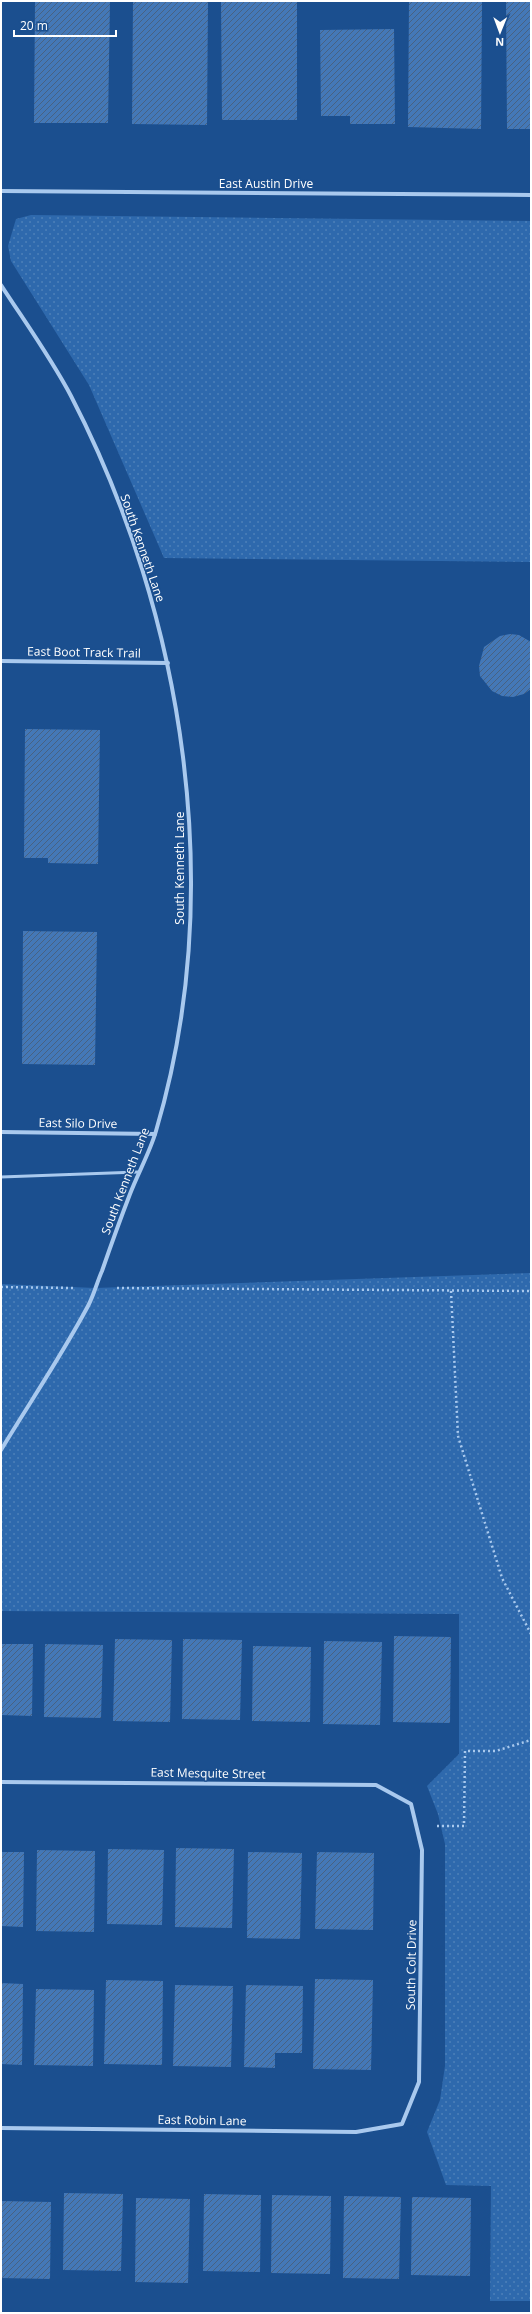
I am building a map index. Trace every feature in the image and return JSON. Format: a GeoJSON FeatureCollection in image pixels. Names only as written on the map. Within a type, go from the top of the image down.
{"type":"FeatureCollection","features":[{"type":"Feature","properties":{"kind":"street","name":"East Austin Drive"},"geometry":{"type":"LineString","coordinates":[[1,191],[531,194]]}},
{"type":"Feature","properties":{"kind":"street","name":"South Kenneth Lane"},"geometry":{"type":"LineString","coordinates":[[1,285],[70,395],[109,478],[153,608],[168,663],[182,737],[189,810],[190,912],[184,986],[174,1059],[155,1134],[138,1172],[90,1303],[1,1450]]}},
{"type":"Feature","properties":{"kind":"street","name":"East Boot Track Trail"},"geometry":{"type":"LineString","coordinates":[[1,661],[168,663]]}},
{"type":"Feature","properties":{"kind":"street","name":"East Silo Drive"},"geometry":{"type":"LineString","coordinates":[[1,1132],[155,1134]]}},
{"type":"Feature","properties":{"kind":"street","name":"East Mesquite Street"},"geometry":{"type":"LineString","coordinates":[[1,1782],[376,1785],[411,1804]]}},
{"type":"Feature","properties":{"kind":"street","name":"South Colt Drive"},"geometry":{"type":"LineString","coordinates":[[402,2124],[419,2082],[422,1850],[411,1804]]}},
{"type":"Feature","properties":{"kind":"street","name":"East Robin Lane"},"geometry":{"type":"LineString","coordinates":[[1,2128],[356,2132],[402,2124]]}},
{"type":"Feature","properties":{"kind":"lane"},"geometry":{"type":"LineString","coordinates":[[1,1177],[138,1172]]}},
{"type":"Feature","properties":{"kind":"path"},"geometry":{"type":"LineString","coordinates":[[1,1287],[531,1291]]}},
{"type":"Feature","properties":{"kind":"path"},"geometry":{"type":"LineString","coordinates":[[451,1291],[458,1436],[502,1578],[531,1634]]}},
{"type":"Feature","properties":{"kind":"path"},"geometry":{"type":"LineString","coordinates":[[417,1826],[464,1826],[465,1751],[496,1751],[531,1740]]}},
{"type":"Feature","properties":{"kind":"shaded area"},"geometry":{"type":"Polygon","coordinates":[[[31,215],[531,221],[531,562],[164,558],[89,385],[11,261],[8,246],[16,219],[31,215]]]}},
{"type":"Feature","properties":{"kind":"shaded area"},"geometry":{"type":"Polygon","coordinates":[[[531,1273],[531,2301],[490,2301],[491,2186],[446,2185],[427,2132],[440,2100],[445,2066],[445,1844],[438,1814],[427,1786],[459,1754],[459,1614],[1,1611],[1,1284],[95,1288],[531,1273]]]}},
{"type":"Feature","properties":{"kind":"building"},"geometry":{"type":"Polygon","coordinates":[[[35,1],[110,1],[108,123],[34,123],[35,1]]]}},
{"type":"Feature","properties":{"kind":"building"},"geometry":{"type":"Polygon","coordinates":[[[133,1],[208,1],[207,125],[132,124],[133,1]]]}},
{"type":"Feature","properties":{"kind":"building"},"geometry":{"type":"Polygon","coordinates":[[[221,1],[297,1],[297,120],[222,120],[221,1]]]}},
{"type":"Feature","properties":{"kind":"building"},"geometry":{"type":"Polygon","coordinates":[[[409,1],[482,1],[481,129],[408,127],[409,1]]]}},
{"type":"Feature","properties":{"kind":"building"},"geometry":{"type":"Polygon","coordinates":[[[506,1],[531,1],[531,129],[507,129],[506,1]]]}},
{"type":"Feature","properties":{"kind":"building"},"geometry":{"type":"Polygon","coordinates":[[[394,29],[395,124],[350,124],[350,116],[321,116],[320,30],[394,29]]]}},
{"type":"Feature","properties":{"kind":"building"},"geometry":{"type":"Polygon","coordinates":[[[510,634],[519,635],[531,642],[531,689],[524,694],[513,697],[502,696],[492,691],[480,676],[479,666],[484,647],[500,636],[510,634]]]}},
{"type":"Feature","properties":{"kind":"building"},"geometry":{"type":"Polygon","coordinates":[[[25,729],[100,730],[98,864],[48,863],[48,858],[24,858],[25,729]]]}},
{"type":"Feature","properties":{"kind":"building"},"geometry":{"type":"Polygon","coordinates":[[[23,931],[97,932],[95,1065],[22,1064],[23,931]]]}},
{"type":"Feature","properties":{"kind":"building"},"geometry":{"type":"Polygon","coordinates":[[[394,1636],[451,1637],[450,1723],[393,1722],[394,1636]]]}},
{"type":"Feature","properties":{"kind":"building"},"geometry":{"type":"Polygon","coordinates":[[[115,1639],[172,1640],[170,1722],[113,1721],[115,1639]]]}},
{"type":"Feature","properties":{"kind":"building"},"geometry":{"type":"Polygon","coordinates":[[[183,1639],[242,1640],[240,1720],[182,1719],[183,1639]]]}},
{"type":"Feature","properties":{"kind":"building"},"geometry":{"type":"Polygon","coordinates":[[[324,1641],[382,1642],[380,1725],[323,1724],[324,1641]]]}},
{"type":"Feature","properties":{"kind":"building"},"geometry":{"type":"Polygon","coordinates":[[[1,1644],[33,1644],[32,1716],[1,1715],[1,1644]]]}},
{"type":"Feature","properties":{"kind":"building"},"geometry":{"type":"Polygon","coordinates":[[[45,1644],[103,1645],[101,1718],[44,1717],[45,1644]]]}},
{"type":"Feature","properties":{"kind":"building"},"geometry":{"type":"Polygon","coordinates":[[[253,1646],[311,1647],[310,1722],[252,1721],[253,1646]]]}},
{"type":"Feature","properties":{"kind":"building"},"geometry":{"type":"Polygon","coordinates":[[[176,1848],[234,1849],[232,1928],[175,1927],[176,1848]]]}},
{"type":"Feature","properties":{"kind":"building"},"geometry":{"type":"Polygon","coordinates":[[[108,1849],[164,1850],[162,1925],[107,1924],[108,1849]]]}},
{"type":"Feature","properties":{"kind":"building"},"geometry":{"type":"Polygon","coordinates":[[[37,1850],[95,1851],[94,1932],[36,1931],[37,1850]]]}},
{"type":"Feature","properties":{"kind":"building"},"geometry":{"type":"Polygon","coordinates":[[[1,1852],[24,1852],[23,1927],[1,1926],[1,1852]]]}},
{"type":"Feature","properties":{"kind":"building"},"geometry":{"type":"Polygon","coordinates":[[[248,1852],[302,1853],[300,1939],[247,1938],[248,1852]]]}},
{"type":"Feature","properties":{"kind":"building"},"geometry":{"type":"Polygon","coordinates":[[[317,1852],[374,1853],[373,1930],[315,1929],[317,1852]]]}},
{"type":"Feature","properties":{"kind":"building"},"geometry":{"type":"Polygon","coordinates":[[[315,1979],[373,1980],[371,2070],[313,2069],[315,1979]]]}},
{"type":"Feature","properties":{"kind":"building"},"geometry":{"type":"Polygon","coordinates":[[[106,1980],[163,1981],[162,2065],[104,2064],[106,1980]]]}},
{"type":"Feature","properties":{"kind":"building"},"geometry":{"type":"Polygon","coordinates":[[[1,1983],[23,1984],[22,2065],[1,2064],[1,1983]]]}},
{"type":"Feature","properties":{"kind":"building"},"geometry":{"type":"Polygon","coordinates":[[[175,1985],[233,1986],[231,2067],[173,2066],[175,1985]]]}},
{"type":"Feature","properties":{"kind":"building"},"geometry":{"type":"Polygon","coordinates":[[[246,1985],[303,1986],[302,2053],[275,2053],[275,2068],[244,2067],[246,1985]]]}},
{"type":"Feature","properties":{"kind":"building"},"geometry":{"type":"Polygon","coordinates":[[[36,1989],[94,1990],[93,2066],[34,2065],[36,1989]]]}},
{"type":"Feature","properties":{"kind":"building"},"geometry":{"type":"Polygon","coordinates":[[[64,2193],[123,2194],[121,2271],[63,2270],[64,2193]]]}},
{"type":"Feature","properties":{"kind":"building"},"geometry":{"type":"Polygon","coordinates":[[[204,2194],[261,2195],[260,2272],[203,2271],[204,2194]]]}},
{"type":"Feature","properties":{"kind":"building"},"geometry":{"type":"Polygon","coordinates":[[[272,2195],[331,2196],[330,2274],[271,2273],[272,2195]]]}},
{"type":"Feature","properties":{"kind":"building"},"geometry":{"type":"Polygon","coordinates":[[[344,2196],[401,2197],[399,2279],[343,2278],[344,2196]]]}},
{"type":"Feature","properties":{"kind":"building"},"geometry":{"type":"Polygon","coordinates":[[[412,2197],[471,2198],[470,2276],[411,2275],[412,2197]]]}},
{"type":"Feature","properties":{"kind":"building"},"geometry":{"type":"Polygon","coordinates":[[[136,2198],[190,2199],[188,2283],[135,2282],[136,2198]]]}},
{"type":"Feature","properties":{"kind":"building"},"geometry":{"type":"Polygon","coordinates":[[[1,2201],[51,2202],[50,2279],[1,2278],[1,2201]]]}}]}
